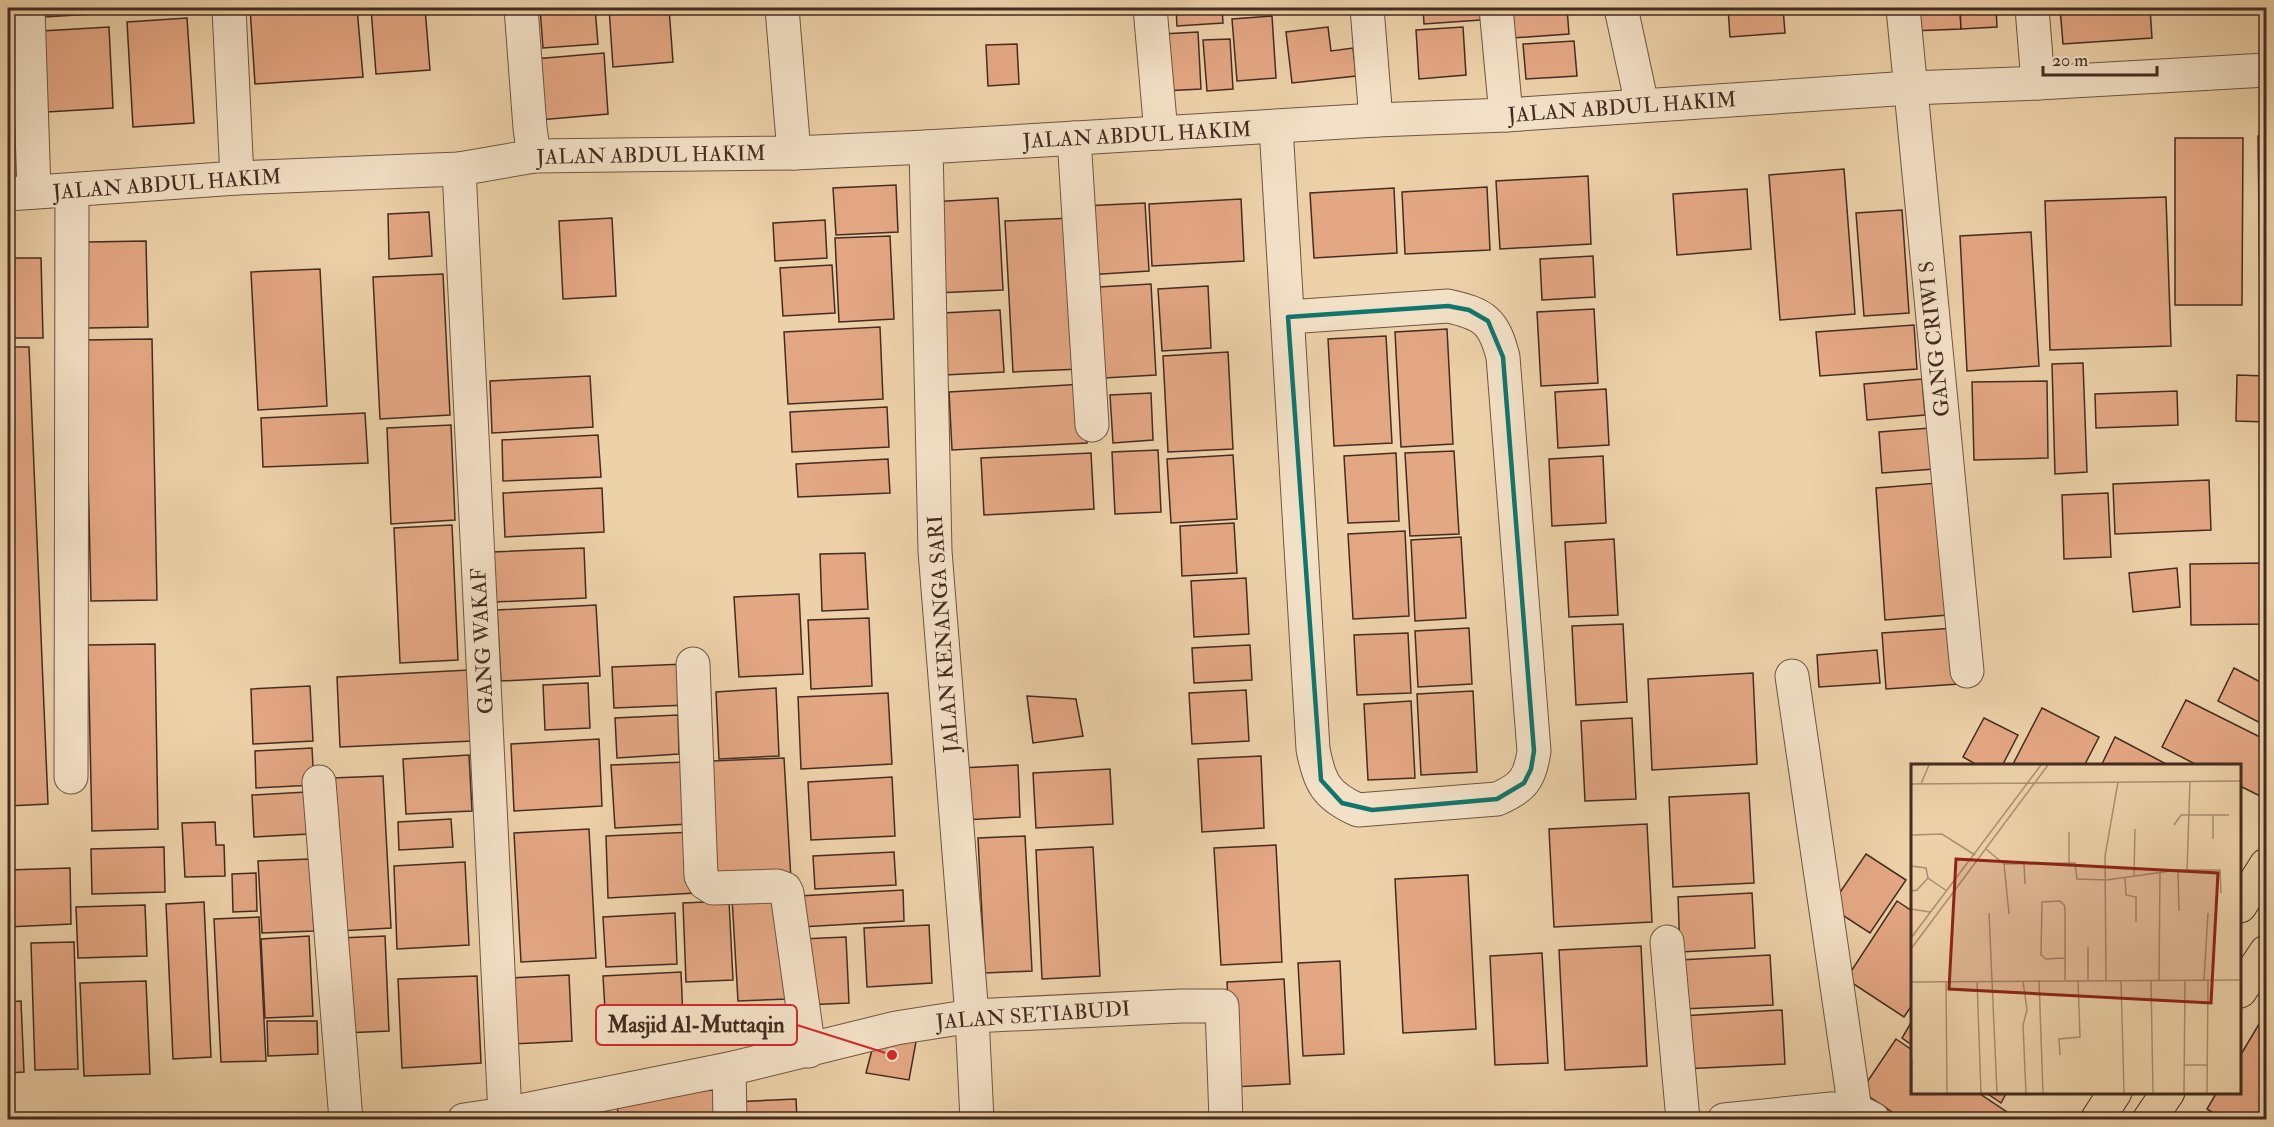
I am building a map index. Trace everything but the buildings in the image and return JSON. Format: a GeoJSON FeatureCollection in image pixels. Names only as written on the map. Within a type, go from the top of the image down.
{"type":"FeatureCollection","features":[{"type":"Feature","properties":{"kind":"main road"},"geometry":{"type":"LineString","coordinates":[[2241,904],[2266,865]]}},
{"type":"Feature","properties":{"kind":"main road"},"geometry":{"type":"LineString","coordinates":[[2241,990],[2266,952]]}},
{"type":"Feature","properties":{"kind":"main road"},"geometry":{"type":"LineString","coordinates":[[2097,1119],[2114,1094]]}},
{"type":"Feature","properties":{"kind":"main road"},"geometry":{"type":"LineString","coordinates":[[2149,1119],[2167,1094]]}},
{"type":"Feature","properties":{"kind":"street"},"geometry":{"type":"LineString","coordinates":[[21,193],[28,8]]}},
{"type":"Feature","properties":{"kind":"street"},"geometry":{"type":"LineString","coordinates":[[229,8],[237,178]]}},
{"type":"Feature","properties":{"kind":"street"},"geometry":{"type":"LineString","coordinates":[[521,8],[534,156]]}},
{"type":"Feature","properties":{"kind":"street"},"geometry":{"type":"LineString","coordinates":[[782,8],[794,153]]}},
{"type":"Feature","properties":{"kind":"street"},"geometry":{"type":"LineString","coordinates":[[1150,8],[1161,133]]}},
{"type":"Feature","properties":{"kind":"street"},"geometry":{"type":"LineString","coordinates":[[1367,8],[1376,120]]}},
{"type":"Feature","properties":{"kind":"street"},"geometry":{"type":"LineString","coordinates":[[1496,8],[1506,115]]}},
{"type":"Feature","properties":{"kind":"street"},"geometry":{"type":"LineString","coordinates":[[1621,8],[1642,105]]}},
{"type":"Feature","properties":{"kind":"street","name":"GANG CRIWI S"},"geometry":{"type":"LineString","coordinates":[[1903,8],[1967,671]]}},
{"type":"Feature","properties":{"kind":"street"},"geometry":{"type":"LineString","coordinates":[[2032,8],[2038,83]]}},
{"type":"Feature","properties":{"kind":"street","name":"JALAN ABDUL HAKIM"},"geometry":{"type":"LineString","coordinates":[[21,193],[237,178],[459,169],[534,156],[794,153],[926,147],[1376,120],[1506,115],[1910,88],[2266,70]]}},
{"type":"Feature","properties":{"kind":"street"},"geometry":{"type":"LineString","coordinates":[[1276,127],[1313,749],[1320,780],[1342,803],[1358,810],[1497,799],[1513,792],[1524,783],[1528,776],[1534,752],[1503,357],[1499,338],[1488,321],[1469,310],[1448,306],[1288,317]]}},
{"type":"Feature","properties":{"kind":"street"},"geometry":{"type":"LineString","coordinates":[[1074,138],[1092,425]]}},
{"type":"Feature","properties":{"kind":"street","name":"JALAN KENANGA SARI"},"geometry":{"type":"LineString","coordinates":[[926,147],[935,551],[972,1016],[977,1119]]}},
{"type":"Feature","properties":{"kind":"street","name":"GANG WAKAF"},"geometry":{"type":"LineString","coordinates":[[459,169],[506,1114]]}},
{"type":"Feature","properties":{"kind":"street"},"geometry":{"type":"LineString","coordinates":[[70,777],[72,191]]}},
{"type":"Feature","properties":{"kind":"street"},"geometry":{"type":"LineString","coordinates":[[693,664],[701,876],[705,883],[713,888],[777,886],[788,893],[808,1051]]}},
{"type":"Feature","properties":{"kind":"street"},"geometry":{"type":"LineString","coordinates":[[1724,1119],[1832,1109],[1864,1115],[1792,676]]}},
{"type":"Feature","properties":{"kind":"street"},"geometry":{"type":"LineString","coordinates":[[319,782],[346,1119]]}},
{"type":"Feature","properties":{"kind":"street"},"geometry":{"type":"LineString","coordinates":[[1667,942],[1683,1119]]}},
{"type":"Feature","properties":{"kind":"street","name":"JALAN SETIABUDI"},"geometry":{"type":"LineString","coordinates":[[464,1119],[506,1114],[729,1069],[896,1028],[972,1016],[1222,1006],[1226,1119]]}},
{"type":"Feature","properties":{"kind":"street"},"geometry":{"type":"LineString","coordinates":[[729,1069],[730,1119]]}},
{"type":"Feature","properties":{"kind":"highlighted area"},"geometry":{"type":"Polygon","coordinates":[[[1448,306],[1469,310],[1488,321],[1503,357],[1534,751],[1531,769],[1524,783],[1497,799],[1372,810],[1342,803],[1321,780],[1288,317],[1448,306]]]}},
{"type":"Feature","properties":{"kind":"place","name":"Masjid Al-Muttaqin"},"geometry":{"type":"Point","coordinates":[892,1055]}}]}
